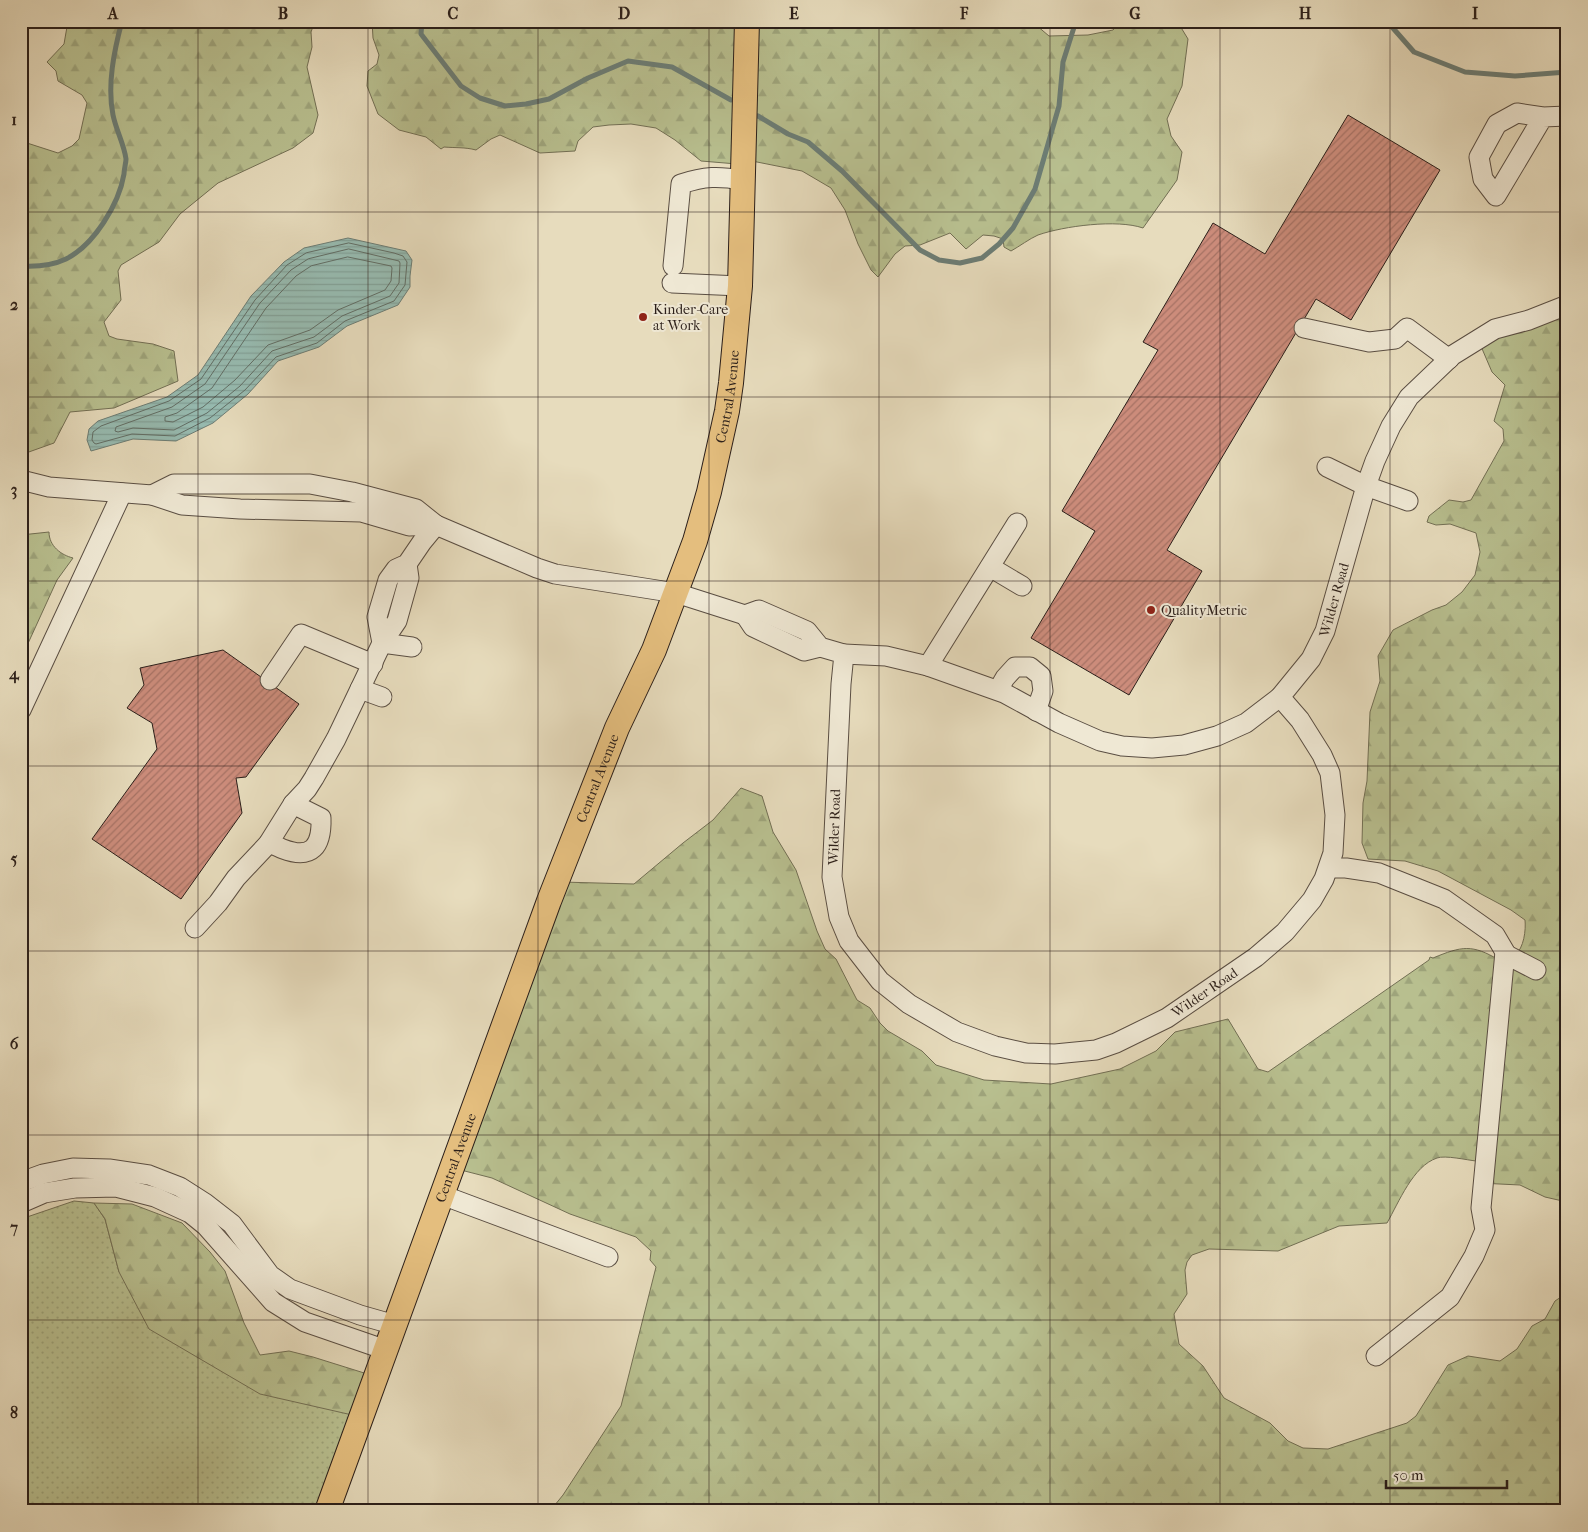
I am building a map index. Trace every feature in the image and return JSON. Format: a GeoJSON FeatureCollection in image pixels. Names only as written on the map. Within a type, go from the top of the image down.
{"type":"FeatureCollection","features":[{"type":"Feature","properties":{"kind":"main road","name":"Central Avenue"},"geometry":{"type":"LineString","coordinates":[[327,1511],[543,920],[617,728],[654,650],[695,541],[709,492],[727,411],[740,286],[747,21]]}},
{"type":"Feature","properties":{"kind":"lane"},"geometry":{"type":"LineString","coordinates":[[1543,118],[1567,116]]}},
{"type":"Feature","properties":{"kind":"lane"},"geometry":{"type":"LineString","coordinates":[[740,286],[673,274],[681,184],[699,178],[721,177],[743,180]]}},
{"type":"Feature","properties":{"kind":"lane","name":"Wilder Road"},"geometry":{"type":"LineString","coordinates":[[844,654],[840,684],[832,877],[839,917],[849,941],[880,981],[909,1004],[957,1032],[995,1046],[1026,1053],[1063,1054],[1096,1050],[1116,1043],[1167,1018],[1256,957],[1297,920],[1312,900],[1329,868],[1334,853],[1335,815],[1330,773],[1322,755],[1300,720],[1280,698],[1311,659],[1325,631],[1366,486],[1375,461],[1391,426],[1409,397],[1453,355],[1495,329],[1530,320],[1567,304]]}},
{"type":"Feature","properties":{"kind":"lane"},"geometry":{"type":"LineString","coordinates":[[1304,328],[1369,342],[1395,339],[1407,328],[1449,359]]}},
{"type":"Feature","properties":{"kind":"lane"},"geometry":{"type":"LineString","coordinates":[[1327,467],[1366,486],[1408,501]]}},
{"type":"Feature","properties":{"kind":"lane"},"geometry":{"type":"LineString","coordinates":[[21,480],[49,486],[152,495],[182,505],[240,509],[363,504]]}},
{"type":"Feature","properties":{"kind":"lane"},"geometry":{"type":"LineString","coordinates":[[152,495],[174,484],[310,484],[363,504],[409,526],[436,525],[536,568],[555,574],[676,593],[745,615],[753,627],[804,651],[820,647],[844,654],[886,656],[928,666],[998,690],[1059,723],[1100,741],[1122,746],[1152,748],[1184,745],[1217,736],[1246,723],[1280,698]]}},
{"type":"Feature","properties":{"kind":"lane"},"geometry":{"type":"LineString","coordinates":[[21,710],[122,493]]}},
{"type":"Feature","properties":{"kind":"lane"},"geometry":{"type":"LineString","coordinates":[[928,666],[1017,523]]}},
{"type":"Feature","properties":{"kind":"lane"},"geometry":{"type":"LineString","coordinates":[[195,928],[218,903],[236,878],[268,844],[293,804],[314,778],[336,739],[382,643],[377,617],[388,580],[396,569],[407,564],[436,525]]}},
{"type":"Feature","properties":{"kind":"lane"},"geometry":{"type":"LineString","coordinates":[[990,567],[1022,586]]}},
{"type":"Feature","properties":{"kind":"lane"},"geometry":{"type":"LineString","coordinates":[[270,680],[301,634],[373,664]]}},
{"type":"Feature","properties":{"kind":"lane"},"geometry":{"type":"LineString","coordinates":[[382,643],[412,647]]}},
{"type":"Feature","properties":{"kind":"lane"},"geometry":{"type":"LineString","coordinates":[[998,690],[1005,678],[1015,667],[1030,668],[1040,676],[1044,691],[1036,710]]}},
{"type":"Feature","properties":{"kind":"lane"},"geometry":{"type":"LineString","coordinates":[[360,689],[382,697]]}},
{"type":"Feature","properties":{"kind":"lane"},"geometry":{"type":"LineString","coordinates":[[268,844],[303,854],[310,852],[317,844],[321,828],[321,818],[293,804]]}},
{"type":"Feature","properties":{"kind":"lane"},"geometry":{"type":"LineString","coordinates":[[1329,868],[1379,872],[1444,899],[1495,935],[1505,952],[1481,1208],[1485,1230],[1474,1256],[1450,1297],[1376,1356]]}},
{"type":"Feature","properties":{"kind":"lane"},"geometry":{"type":"LineString","coordinates":[[1505,954],[1536,970]]}},
{"type":"Feature","properties":{"kind":"lane"},"geometry":{"type":"LineString","coordinates":[[21,1182],[43,1174],[73,1168],[109,1169],[149,1175],[180,1188],[232,1224],[270,1275],[290,1289],[360,1315],[395,1325]]}},
{"type":"Feature","properties":{"kind":"lane"},"geometry":{"type":"LineString","coordinates":[[21,1203],[44,1193],[75,1188],[116,1188],[155,1198],[190,1214],[206,1226],[273,1302],[305,1322],[386,1350]]}},
{"type":"Feature","properties":{"kind":"lane"},"geometry":{"type":"LineString","coordinates":[[442,1195],[608,1257]]}},
{"type":"Feature","properties":{"kind":"lane"},"geometry":{"type":"LineString","coordinates":[[300,1319],[309,1296]]}},
{"type":"Feature","properties":{"kind":"green space"},"geometry":{"type":"Polygon","coordinates":[[[68,21],[315,21],[311,32],[312,47],[307,67],[318,115],[313,133],[293,148],[218,183],[180,214],[159,242],[121,265],[118,271],[121,300],[104,322],[109,336],[117,339],[153,344],[174,351],[178,381],[114,408],[70,412],[54,443],[26,453],[21,452],[21,144],[27,143],[58,153],[72,146],[79,139],[87,103],[82,95],[58,81],[56,71],[47,62],[64,44],[68,21]]]}},
{"type":"Feature","properties":{"kind":"green space"},"geometry":{"type":"Polygon","coordinates":[[[372,21],[1037,21],[1036,25],[1049,36],[1088,35],[1113,30],[1121,21],[1177,21],[1188,39],[1182,86],[1167,119],[1171,136],[1182,152],[1177,180],[1143,228],[1119,224],[1076,226],[1038,235],[1011,251],[1004,247],[1003,239],[983,235],[966,249],[950,233],[920,245],[905,246],[895,254],[878,277],[871,270],[858,244],[845,210],[831,188],[802,171],[752,161],[737,164],[701,161],[675,140],[656,128],[631,124],[593,127],[578,141],[575,151],[540,153],[500,135],[476,150],[444,147],[441,149],[426,137],[399,130],[378,114],[367,86],[368,71],[377,64],[379,55],[373,38],[372,21]]]}},
{"type":"Feature","properties":{"kind":"green space"},"geometry":{"type":"Polygon","coordinates":[[[1567,302],[1567,1202],[1545,1197],[1520,1185],[1479,1183],[1476,1161],[1450,1157],[1437,1158],[1428,1162],[1414,1177],[1387,1223],[1339,1226],[1278,1251],[1209,1249],[1192,1255],[1187,1262],[1185,1270],[1187,1294],[1174,1314],[1179,1344],[1203,1366],[1224,1398],[1270,1423],[1288,1441],[1303,1448],[1328,1449],[1407,1423],[1416,1416],[1448,1365],[1468,1356],[1500,1361],[1517,1349],[1532,1326],[1545,1319],[1555,1301],[1567,1293],[1567,1511],[550,1511],[563,1495],[621,1406],[656,1267],[650,1260],[651,1251],[636,1237],[570,1214],[492,1178],[453,1168],[561,882],[634,884],[713,820],[741,788],[762,796],[773,832],[796,870],[825,949],[836,959],[857,1000],[870,1008],[888,1031],[922,1051],[936,1065],[984,1080],[1051,1084],[1120,1069],[1156,1051],[1175,1032],[1228,1019],[1258,1069],[1268,1072],[1429,960],[1430,957],[1433,958],[1467,948],[1481,951],[1499,960],[1514,956],[1520,948],[1525,934],[1525,920],[1511,910],[1438,871],[1405,861],[1368,859],[1362,843],[1370,712],[1380,681],[1378,656],[1393,630],[1446,605],[1462,592],[1475,575],[1480,552],[1476,533],[1450,524],[1436,525],[1427,522],[1429,516],[1449,500],[1463,502],[1471,500],[1504,441],[1503,429],[1494,421],[1505,385],[1492,372],[1480,344],[1567,302]]]}},
{"type":"Feature","properties":{"kind":"green space"},"geometry":{"type":"Polygon","coordinates":[[[49,532],[53,546],[64,555],[73,558],[57,580],[25,650],[21,663],[21,535],[49,532]]]}},
{"type":"Feature","properties":{"kind":"green space"},"geometry":{"type":"Polygon","coordinates":[[[74,1201],[94,1203],[105,1219],[119,1272],[361,1417],[328,1511],[21,1511],[21,1224],[27,1217],[74,1201]]]}},
{"type":"Feature","properties":{"kind":"green space"},"geometry":{"type":"Polygon","coordinates":[[[94,1203],[132,1204],[182,1223],[210,1252],[225,1271],[244,1323],[260,1355],[289,1351],[377,1377],[361,1417],[260,1394],[149,1329],[119,1272],[105,1219],[94,1203]]]}},
{"type":"Feature","properties":{"kind":"water"},"geometry":{"type":"Polygon","coordinates":[[[348,238],[406,251],[412,260],[410,287],[398,305],[347,326],[319,347],[278,361],[248,394],[213,423],[176,441],[133,439],[91,451],[87,440],[89,429],[98,421],[167,397],[198,375],[251,296],[284,262],[304,248],[348,238]]]}},
{"type":"Feature","properties":{"kind":"building"},"geometry":{"type":"Polygon","coordinates":[[[1348,115],[1440,170],[1351,320],[1316,299],[1167,550],[1202,571],[1129,695],[1031,638],[1095,531],[1062,511],[1158,350],[1143,342],[1213,223],[1265,254],[1348,115]]]}},
{"type":"Feature","properties":{"kind":"building"},"geometry":{"type":"Polygon","coordinates":[[[223,650],[299,704],[246,777],[236,778],[242,813],[181,899],[92,839],[157,749],[152,723],[127,708],[144,685],[140,668],[223,650]]]}},
{"type":"Feature","properties":{"kind":"waterway"},"geometry":{"type":"LineString","coordinates":[[21,266],[49,265],[76,253],[104,222],[117,198],[126,159],[113,115],[111,80],[122,21]]}},
{"type":"Feature","properties":{"kind":"waterway"},"geometry":{"type":"LineString","coordinates":[[422,21],[421,34],[461,86],[480,98],[505,106],[549,99],[588,78],[628,61],[672,67],[731,100]]}},
{"type":"Feature","properties":{"kind":"waterway"},"geometry":{"type":"LineString","coordinates":[[758,116],[788,134],[808,142],[842,171],[920,250],[939,260],[960,263],[982,258],[999,244],[1013,228],[1035,189],[1059,106],[1063,62],[1076,21]]}},
{"type":"Feature","properties":{"kind":"waterway"},"geometry":{"type":"LineString","coordinates":[[1391,21],[1392,27],[1414,52],[1465,72],[1515,76],[1567,72]]}},
{"type":"Feature","properties":{"kind":"place","name":"Kinder-Care at Work"},"geometry":{"type":"Point","coordinates":[643,317]}},
{"type":"Feature","properties":{"kind":"place","name":"QualityMetric"},"geometry":{"type":"Point","coordinates":[1151,610]}}]}
